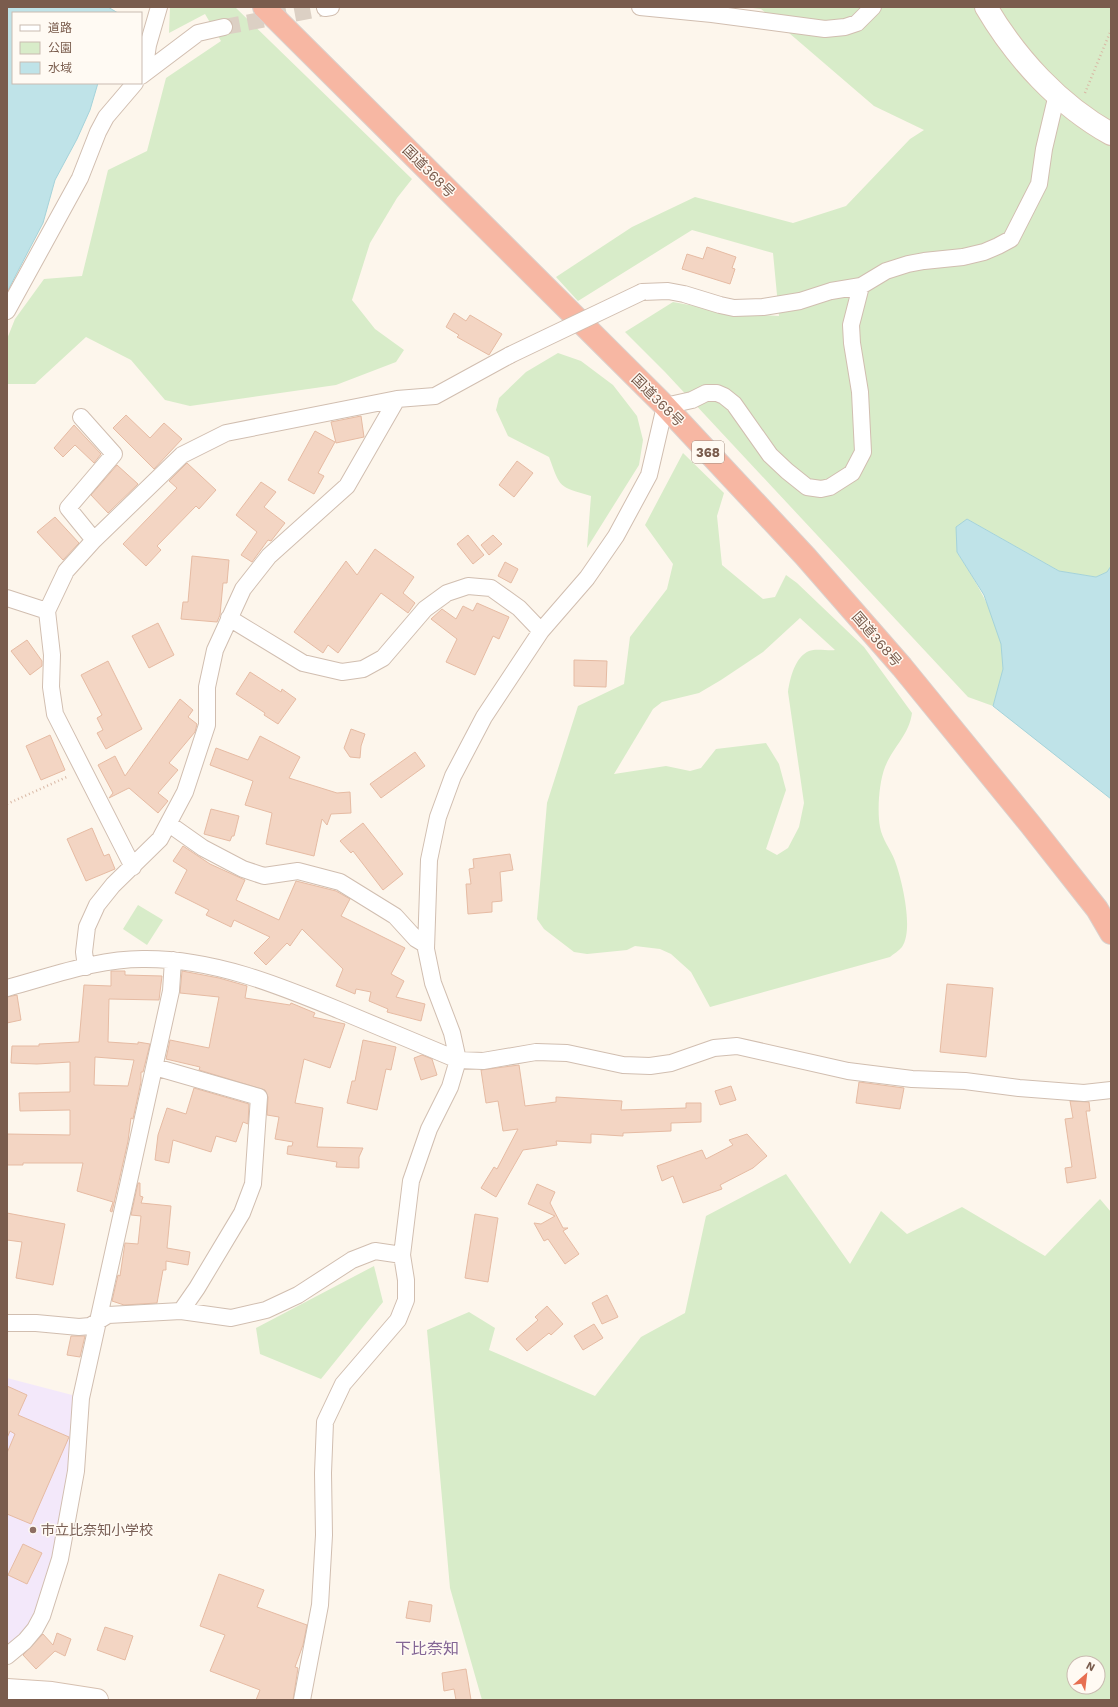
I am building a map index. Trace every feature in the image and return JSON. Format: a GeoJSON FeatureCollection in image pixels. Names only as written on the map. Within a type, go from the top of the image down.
{"type":"FeatureCollection","features":[{"type":"Feature","properties":{"kind":"highway","name":"国道368号"},"geometry":{"type":"LineString","coordinates":[[264,7],[665,406],[805,556],[902,667],[1030,824],[1097,909],[1111,933]]}},
{"type":"Feature","properties":{"kind":"street"},"geometry":{"type":"LineString","coordinates":[[142,69],[159,7]]}},
{"type":"Feature","properties":{"kind":"street"},"geometry":{"type":"LineString","coordinates":[[640,7],[712,14],[825,29],[845,27],[857,23],[874,7]]}},
{"type":"Feature","properties":{"kind":"street"},"geometry":{"type":"LineString","coordinates":[[986,7],[1013,48],[1057,94],[1078,113],[1111,134]]}},
{"type":"Feature","properties":{"kind":"street"},"geometry":{"type":"LineString","coordinates":[[142,75],[198,33],[224,27]]}},
{"type":"Feature","properties":{"kind":"street"},"geometry":{"type":"LineString","coordinates":[[7,311],[80,178],[103,122],[134,84]]}},
{"type":"Feature","properties":{"kind":"street"},"geometry":{"type":"LineString","coordinates":[[133,867],[82,770],[55,714],[51,687],[52,655],[47,611],[66,571],[94,540],[182,455],[226,433],[397,398],[435,396],[510,355],[642,292],[668,291],[684,294],[720,306],[749,308],[800,301],[831,291],[861,286],[886,271],[924,260],[964,257],[984,252],[1011,239],[1039,184],[1044,149],[1057,94]]}},
{"type":"Feature","properties":{"kind":"street"},"geometry":{"type":"LineString","coordinates":[[302,1700],[320,1605],[324,1534],[323,1474],[325,1422],[343,1384],[398,1320],[406,1300],[406,1280],[402,1255],[410,1181],[429,1129],[450,1087],[458,1060],[452,1033],[433,983],[426,945],[429,860],[441,810],[454,776],[484,717],[541,631],[587,578],[616,536],[649,475],[665,406],[692,400],[706,393],[717,393],[724,396],[734,404],[770,455],[787,471],[807,486],[821,489],[830,487],[852,473],[863,452],[860,392],[852,343],[851,324],[861,286]]}},
{"type":"Feature","properties":{"kind":"street"},"geometry":{"type":"LineString","coordinates":[[86,967],[84,952],[87,927],[95,910],[113,885],[160,839],[185,792],[207,725],[208,679],[215,650],[243,589],[268,556],[346,486],[397,398]]}},
{"type":"Feature","properties":{"kind":"street"},"geometry":{"type":"LineString","coordinates":[[82,417],[114,454],[68,508],[94,540]]}},
{"type":"Feature","properties":{"kind":"street"},"geometry":{"type":"LineString","coordinates":[[229,618],[303,664],[342,672],[363,668],[383,658],[425,609],[447,593],[468,586],[491,588],[518,608],[541,631]]}},
{"type":"Feature","properties":{"kind":"street"},"geometry":{"type":"LineString","coordinates":[[7,598],[47,611]]}},
{"type":"Feature","properties":{"kind":"street"},"geometry":{"type":"LineString","coordinates":[[169,824],[202,848],[243,869],[264,876],[298,871],[340,882],[395,916],[416,939],[426,945]]}},
{"type":"Feature","properties":{"kind":"street"},"geometry":{"type":"LineString","coordinates":[[7,988],[86,967],[145,959],[173,960],[221,967],[289,989],[458,1060],[484,1061],[536,1052],[567,1053],[623,1066],[650,1066],[671,1063],[714,1048],[737,1046],[848,1071],[912,1079],[965,1081],[1019,1088],[1084,1093],[1111,1090]]}},
{"type":"Feature","properties":{"kind":"street"},"geometry":{"type":"LineString","coordinates":[[7,1656],[25,1641],[35,1629],[42,1616],[60,1558],[76,1471],[81,1398],[171,991],[173,960]]}},
{"type":"Feature","properties":{"kind":"street"},"geometry":{"type":"LineString","coordinates":[[155,1067],[259,1097],[253,1184],[242,1213],[197,1288],[181,1311]]}},
{"type":"Feature","properties":{"kind":"street"},"geometry":{"type":"LineString","coordinates":[[7,1323],[36,1322],[79,1327],[90,1326],[108,1315],[181,1311],[231,1318],[266,1310],[298,1295],[352,1260],[375,1251],[402,1255]]}},
{"type":"Feature","properties":{"kind":"street"},"geometry":{"type":"LineString","coordinates":[[7,1690],[52,1692],[97,1700]]}},
{"type":"Feature","properties":{"kind":"path"},"geometry":{"type":"LineString","coordinates":[[1078,113],[1111,30]]}},
{"type":"Feature","properties":{"kind":"path"},"geometry":{"type":"LineString","coordinates":[[7,804],[82,770]]}},
{"type":"Feature","properties":{"kind":"shaded area","name":"市立比奈知小学校"},"geometry":{"type":"Polygon","coordinates":[[[7,1378],[76,1396],[76,1438],[52,1565],[26,1633],[7,1647],[7,1378]]]}},
{"type":"Feature","properties":{"kind":"green space"},"geometry":{"type":"Polygon","coordinates":[[[170,7],[235,7],[412,179],[397,198],[370,243],[352,300],[375,329],[404,350],[396,362],[336,385],[190,406],[165,400],[131,360],[86,337],[35,384],[7,384],[7,339],[15,319],[44,279],[82,276],[108,170],[147,151],[166,78],[221,41],[205,14],[169,33],[170,7]]]}},
{"type":"Feature","properties":{"kind":"green space"},"geometry":{"type":"Polygon","coordinates":[[[745,7],[1111,7],[1111,566],[1107,572],[1096,577],[1059,571],[967,519],[957,552],[973,578],[989,609],[996,625],[1004,656],[1003,670],[993,706],[968,697],[665,372],[625,332],[673,302],[733,313],[779,316],[773,253],[692,230],[578,301],[556,277],[632,227],[695,197],[793,223],[846,206],[910,139],[924,130],[874,106],[761,9],[745,7]]]}},
{"type":"Feature","properties":{"kind":"green space"},"geometry":{"type":"Polygon","coordinates":[[[558,353],[581,361],[613,385],[637,416],[643,440],[639,465],[587,548],[591,496],[566,488],[562,485],[556,475],[549,457],[508,436],[496,410],[499,398],[526,372],[558,353]]]}},
{"type":"Feature","properties":{"kind":"green space"},"geometry":{"type":"Polygon","coordinates":[[[683,453],[724,493],[717,516],[722,565],[763,599],[775,597],[786,575],[797,583],[864,647],[912,713],[908,728],[885,767],[881,780],[879,797],[880,827],[898,869],[906,905],[907,917],[907,929],[902,947],[890,957],[710,1007],[691,972],[671,954],[660,949],[635,946],[627,950],[587,954],[574,952],[544,929],[537,919],[547,803],[578,706],[624,684],[630,637],[667,589],[673,564],[645,525],[683,453]],[[800,618],[763,652],[721,680],[699,693],[662,702],[653,709],[614,774],[666,766],[690,771],[701,768],[716,749],[766,743],[779,764],[786,790],[766,849],[777,855],[788,848],[799,827],[804,803],[788,692],[790,681],[794,668],[804,654],[815,650],[835,650],[800,618]]]}},
{"type":"Feature","properties":{"kind":"green space"},"geometry":{"type":"Polygon","coordinates":[[[138,905],[163,920],[147,945],[123,929],[138,905]]]}},
{"type":"Feature","properties":{"kind":"green space"},"geometry":{"type":"Polygon","coordinates":[[[786,1174],[850,1264],[881,1211],[907,1234],[962,1207],[1045,1256],[1100,1199],[1111,1212],[1111,1700],[482,1700],[450,1588],[427,1330],[469,1312],[495,1328],[489,1350],[595,1396],[641,1337],[685,1313],[706,1216],[786,1174]]]}},
{"type":"Feature","properties":{"kind":"green space"},"geometry":{"type":"Polygon","coordinates":[[[374,1266],[383,1302],[321,1379],[260,1354],[256,1328],[374,1266]]]}},
{"type":"Feature","properties":{"kind":"water"},"geometry":{"type":"Polygon","coordinates":[[[7,7],[108,7],[116,12],[12,12],[12,84],[98,84],[90,110],[77,139],[55,180],[43,223],[7,292],[7,7]]]}},
{"type":"Feature","properties":{"kind":"water"},"geometry":{"type":"Polygon","coordinates":[[[967,519],[1059,571],[1096,577],[1107,572],[1111,566],[1111,799],[993,706],[1003,669],[1001,644],[984,595],[957,552],[956,527],[967,519]]]}},
{"type":"Feature","properties":{"kind":"building"},"geometry":{"type":"Polygon","coordinates":[[[707,247],[736,257],[732,268],[735,269],[730,284],[682,269],[687,254],[703,259],[707,247]]]}},
{"type":"Feature","properties":{"kind":"building"},"geometry":{"type":"Polygon","coordinates":[[[454,313],[466,321],[470,315],[502,334],[489,355],[457,337],[459,335],[446,327],[454,313]]]}},
{"type":"Feature","properties":{"kind":"building"},"geometry":{"type":"Polygon","coordinates":[[[126,415],[150,438],[164,423],[182,439],[154,469],[113,428],[126,415]]]}},
{"type":"Feature","properties":{"kind":"building"},"geometry":{"type":"Polygon","coordinates":[[[361,416],[364,437],[336,443],[331,422],[361,416]]]}},
{"type":"Feature","properties":{"kind":"building"},"geometry":{"type":"Polygon","coordinates":[[[74,425],[101,454],[94,463],[75,445],[63,457],[54,448],[74,425]]]}},
{"type":"Feature","properties":{"kind":"building"},"geometry":{"type":"Polygon","coordinates":[[[315,431],[335,442],[318,473],[324,476],[314,494],[288,480],[315,431]]]}},
{"type":"Feature","properties":{"kind":"building"},"geometry":{"type":"Polygon","coordinates":[[[517,461],[533,473],[514,497],[499,485],[517,461]]]}},
{"type":"Feature","properties":{"kind":"building"},"geometry":{"type":"Polygon","coordinates":[[[187,463],[216,490],[199,509],[196,506],[157,546],[161,550],[146,566],[123,544],[177,488],[169,481],[187,463]]]}},
{"type":"Feature","properties":{"kind":"building"},"geometry":{"type":"Polygon","coordinates":[[[117,465],[138,484],[108,513],[91,495],[117,465]]]}},
{"type":"Feature","properties":{"kind":"building"},"geometry":{"type":"Polygon","coordinates":[[[261,482],[276,492],[264,507],[285,523],[271,541],[268,540],[252,562],[241,555],[257,532],[236,515],[261,482]]]}},
{"type":"Feature","properties":{"kind":"building"},"geometry":{"type":"Polygon","coordinates":[[[55,517],[79,543],[63,560],[37,532],[55,517]]]}},
{"type":"Feature","properties":{"kind":"building"},"geometry":{"type":"Polygon","coordinates":[[[468,535],[484,555],[473,564],[457,544],[468,535]]]}},
{"type":"Feature","properties":{"kind":"building"},"geometry":{"type":"Polygon","coordinates":[[[493,535],[502,544],[489,555],[481,545],[493,535]]]}},
{"type":"Feature","properties":{"kind":"building"},"geometry":{"type":"Polygon","coordinates":[[[375,549],[414,577],[403,593],[415,603],[408,613],[381,593],[338,653],[328,645],[323,653],[294,632],[346,561],[357,575],[375,549]]]}},
{"type":"Feature","properties":{"kind":"building"},"geometry":{"type":"Polygon","coordinates":[[[192,556],[229,560],[227,583],[223,583],[220,615],[217,622],[181,619],[183,602],[188,602],[192,556]]]}},
{"type":"Feature","properties":{"kind":"building"},"geometry":{"type":"Polygon","coordinates":[[[505,562],[518,569],[511,583],[498,576],[505,562]]]}},
{"type":"Feature","properties":{"kind":"building"},"geometry":{"type":"Polygon","coordinates":[[[477,603],[509,617],[499,639],[493,636],[475,675],[446,662],[457,639],[431,619],[442,609],[456,619],[463,606],[473,611],[477,603]]]}},
{"type":"Feature","properties":{"kind":"building"},"geometry":{"type":"Polygon","coordinates":[[[158,623],[174,655],[149,668],[132,636],[158,623]]]}},
{"type":"Feature","properties":{"kind":"building"},"geometry":{"type":"Polygon","coordinates":[[[27,640],[42,661],[42,666],[30,675],[11,651],[27,640]]]}},
{"type":"Feature","properties":{"kind":"building"},"geometry":{"type":"Polygon","coordinates":[[[574,660],[607,661],[606,687],[574,686],[574,660]]]}},
{"type":"Feature","properties":{"kind":"building"},"geometry":{"type":"Polygon","coordinates":[[[108,661],[142,729],[106,749],[97,733],[103,730],[97,718],[102,715],[81,675],[108,661]]]}},
{"type":"Feature","properties":{"kind":"building"},"geometry":{"type":"Polygon","coordinates":[[[250,672],[281,692],[282,689],[296,699],[278,724],[264,715],[265,713],[236,694],[250,672]]]}},
{"type":"Feature","properties":{"kind":"building"},"geometry":{"type":"Polygon","coordinates":[[[180,699],[193,710],[188,717],[197,724],[195,732],[169,763],[178,770],[158,793],[168,801],[158,813],[129,788],[109,798],[113,793],[98,765],[115,756],[125,776],[180,699]]]}},
{"type":"Feature","properties":{"kind":"building"},"geometry":{"type":"Polygon","coordinates":[[[351,729],[365,734],[361,746],[360,758],[350,757],[344,748],[351,729]]]}},
{"type":"Feature","properties":{"kind":"building"},"geometry":{"type":"Polygon","coordinates":[[[50,735],[65,770],[41,780],[26,746],[50,735]]]}},
{"type":"Feature","properties":{"kind":"building"},"geometry":{"type":"Polygon","coordinates":[[[260,736],[300,757],[289,778],[337,793],[350,792],[351,813],[331,814],[327,825],[322,819],[314,856],[266,844],[272,813],[245,805],[253,781],[210,765],[216,748],[248,760],[260,736]]]}},
{"type":"Feature","properties":{"kind":"building"},"geometry":{"type":"Polygon","coordinates":[[[415,752],[425,766],[381,798],[370,784],[415,752]]]}},
{"type":"Feature","properties":{"kind":"building"},"geometry":{"type":"Polygon","coordinates":[[[211,809],[239,816],[234,836],[232,836],[230,841],[204,834],[211,809]]]}},
{"type":"Feature","properties":{"kind":"building"},"geometry":{"type":"Polygon","coordinates":[[[363,823],[403,874],[383,890],[353,851],[351,853],[340,841],[363,823]]]}},
{"type":"Feature","properties":{"kind":"building"},"geometry":{"type":"Polygon","coordinates":[[[92,828],[104,856],[109,854],[115,869],[86,881],[67,839],[92,828]]]}},
{"type":"Feature","properties":{"kind":"building"},"geometry":{"type":"Polygon","coordinates":[[[183,846],[210,864],[245,880],[236,900],[279,920],[296,881],[336,891],[350,899],[341,916],[405,948],[391,974],[404,981],[396,997],[425,1004],[421,1021],[387,1012],[388,1009],[369,1001],[371,992],[356,989],[355,994],[336,986],[343,969],[302,929],[290,946],[287,943],[266,965],[254,953],[270,937],[234,920],[231,927],[206,915],[209,910],[175,893],[187,870],[173,861],[183,846]]]}},
{"type":"Feature","properties":{"kind":"building"},"geometry":{"type":"Polygon","coordinates":[[[510,854],[513,870],[500,872],[502,901],[492,902],[492,912],[468,914],[466,884],[471,884],[469,869],[474,868],[473,859],[510,854]]]}},
{"type":"Feature","properties":{"kind":"building"},"geometry":{"type":"Polygon","coordinates":[[[111,971],[125,971],[125,975],[162,976],[159,1000],[109,999],[108,1042],[138,1044],[138,1042],[150,1044],[143,1072],[141,1072],[141,1082],[133,1119],[131,1118],[128,1141],[112,1212],[110,1211],[113,1202],[77,1191],[83,1163],[23,1163],[23,1165],[7,1165],[7,1134],[70,1135],[70,1110],[20,1111],[19,1093],[70,1092],[70,1062],[37,1064],[11,1063],[12,1046],[39,1046],[39,1044],[79,1042],[84,985],[111,986],[111,971]],[[95,1057],[94,1085],[128,1086],[134,1060],[95,1057]]]}},
{"type":"Feature","properties":{"kind":"building"},"geometry":{"type":"Polygon","coordinates":[[[182,971],[219,978],[247,986],[245,998],[290,1005],[291,1003],[315,1013],[313,1017],[345,1024],[330,1068],[304,1059],[295,1103],[323,1108],[317,1147],[363,1148],[359,1157],[359,1168],[336,1167],[337,1162],[287,1154],[288,1146],[292,1146],[293,1142],[275,1139],[279,1117],[267,1115],[268,1097],[265,1090],[199,1070],[200,1067],[166,1059],[170,1040],[209,1048],[219,997],[180,993],[182,971]]]}},
{"type":"Feature","properties":{"kind":"building"},"geometry":{"type":"Polygon","coordinates":[[[947,984],[993,988],[986,1057],[940,1052],[947,984]]]}},
{"type":"Feature","properties":{"kind":"building"},"geometry":{"type":"Polygon","coordinates":[[[17,995],[21,1020],[7,1023],[7,997],[17,995]]]}},
{"type":"Feature","properties":{"kind":"building"},"geometry":{"type":"Polygon","coordinates":[[[363,1040],[396,1047],[391,1070],[386,1069],[377,1110],[347,1103],[352,1081],[355,1081],[363,1040]]]}},
{"type":"Feature","properties":{"kind":"building"},"geometry":{"type":"Polygon","coordinates":[[[422,1055],[432,1059],[437,1075],[421,1080],[414,1058],[422,1055]]]}},
{"type":"Feature","properties":{"kind":"building"},"geometry":{"type":"Polygon","coordinates":[[[519,1065],[525,1106],[556,1102],[556,1097],[622,1101],[621,1110],[686,1108],[686,1103],[701,1103],[701,1122],[671,1123],[671,1131],[623,1133],[623,1136],[591,1134],[591,1143],[556,1141],[557,1145],[523,1150],[496,1197],[481,1188],[494,1167],[497,1169],[518,1129],[503,1131],[498,1101],[486,1103],[481,1070],[519,1065]]]}},
{"type":"Feature","properties":{"kind":"building"},"geometry":{"type":"Polygon","coordinates":[[[859,1082],[904,1088],[900,1109],[856,1103],[859,1082]]]}},
{"type":"Feature","properties":{"kind":"building"},"geometry":{"type":"Polygon","coordinates":[[[731,1086],[736,1100],[720,1105],[715,1091],[731,1086]]]}},
{"type":"Feature","properties":{"kind":"building"},"geometry":{"type":"Polygon","coordinates":[[[194,1088],[249,1104],[248,1124],[243,1122],[236,1142],[216,1136],[211,1152],[173,1140],[169,1163],[155,1160],[158,1135],[167,1108],[186,1114],[194,1088]]]}},
{"type":"Feature","properties":{"kind":"building"},"geometry":{"type":"Polygon","coordinates":[[[1070,1101],[1089,1102],[1090,1111],[1086,1111],[1096,1178],[1067,1183],[1065,1168],[1072,1167],[1065,1119],[1073,1118],[1070,1101]]]}},
{"type":"Feature","properties":{"kind":"building"},"geometry":{"type":"Polygon","coordinates":[[[747,1134],[767,1156],[753,1168],[720,1185],[722,1189],[683,1203],[673,1176],[662,1181],[657,1166],[702,1150],[706,1159],[733,1145],[729,1140],[747,1134]]]}},
{"type":"Feature","properties":{"kind":"building"},"geometry":{"type":"Polygon","coordinates":[[[138,1183],[140,1183],[140,1196],[143,1197],[141,1203],[171,1206],[167,1248],[190,1252],[188,1265],[166,1261],[166,1270],[163,1270],[157,1303],[124,1305],[112,1301],[118,1275],[120,1276],[125,1243],[138,1244],[141,1216],[131,1215],[138,1183]]]}},
{"type":"Feature","properties":{"kind":"building"},"geometry":{"type":"Polygon","coordinates":[[[537,1184],[555,1192],[550,1203],[563,1228],[568,1228],[563,1231],[579,1254],[565,1264],[548,1239],[544,1241],[534,1223],[541,1224],[555,1216],[528,1204],[537,1184]]]}},
{"type":"Feature","properties":{"kind":"building"},"geometry":{"type":"Polygon","coordinates":[[[7,1213],[65,1224],[53,1285],[16,1278],[22,1242],[7,1240],[7,1213]]]}},
{"type":"Feature","properties":{"kind":"building"},"geometry":{"type":"Polygon","coordinates":[[[475,1214],[498,1218],[488,1282],[465,1278],[475,1214]]]}},
{"type":"Feature","properties":{"kind":"building"},"geometry":{"type":"Polygon","coordinates":[[[607,1295],[618,1317],[602,1324],[592,1303],[607,1295]]]}},
{"type":"Feature","properties":{"kind":"building"},"geometry":{"type":"Polygon","coordinates":[[[547,1306],[563,1324],[551,1335],[549,1333],[527,1351],[516,1339],[538,1320],[535,1317],[547,1306]]]}},
{"type":"Feature","properties":{"kind":"building"},"geometry":{"type":"Polygon","coordinates":[[[594,1324],[603,1338],[583,1350],[574,1336],[594,1324]]]}},
{"type":"Feature","properties":{"kind":"building"},"geometry":{"type":"Polygon","coordinates":[[[71,1336],[85,1336],[80,1357],[67,1355],[71,1336]]]}},
{"type":"Feature","properties":{"kind":"building"},"geometry":{"type":"Polygon","coordinates":[[[7,1386],[27,1395],[18,1415],[69,1437],[31,1524],[7,1514],[7,1453],[15,1434],[10,1431],[7,1438],[7,1386]]]}},
{"type":"Feature","properties":{"kind":"building"},"geometry":{"type":"Polygon","coordinates":[[[23,1544],[42,1553],[27,1584],[8,1575],[23,1544]]]}},
{"type":"Feature","properties":{"kind":"building"},"geometry":{"type":"Polygon","coordinates":[[[219,1574],[264,1590],[257,1607],[307,1625],[303,1645],[295,1667],[298,1668],[293,1700],[256,1700],[260,1690],[210,1671],[225,1635],[200,1626],[219,1574]]]}},
{"type":"Feature","properties":{"kind":"building"},"geometry":{"type":"Polygon","coordinates":[[[409,1601],[432,1605],[430,1622],[406,1618],[409,1601]]]}},
{"type":"Feature","properties":{"kind":"building"},"geometry":{"type":"Polygon","coordinates":[[[105,1627],[133,1636],[125,1660],[97,1650],[105,1627]]]}},
{"type":"Feature","properties":{"kind":"building"},"geometry":{"type":"Polygon","coordinates":[[[57,1633],[71,1639],[65,1656],[55,1651],[36,1669],[23,1655],[43,1634],[53,1645],[57,1633]]]}},
{"type":"Feature","properties":{"kind":"building"},"geometry":{"type":"Polygon","coordinates":[[[466,1669],[471,1700],[456,1700],[454,1689],[444,1691],[442,1673],[466,1669]]]}},
{"type":"Feature","properties":{"kind":"tunnel"},"geometry":{"type":"LineString","coordinates":[[224,27],[325,8]]}},
{"type":"Feature","properties":{"kind":"place","name":"市立比奈知小学校"},"geometry":{"type":"Point","coordinates":[33,1530]}},
{"type":"Feature","properties":{"kind":"district","name":"下比奈知"},"geometry":{"type":"Point","coordinates":[427,1648]}}]}
